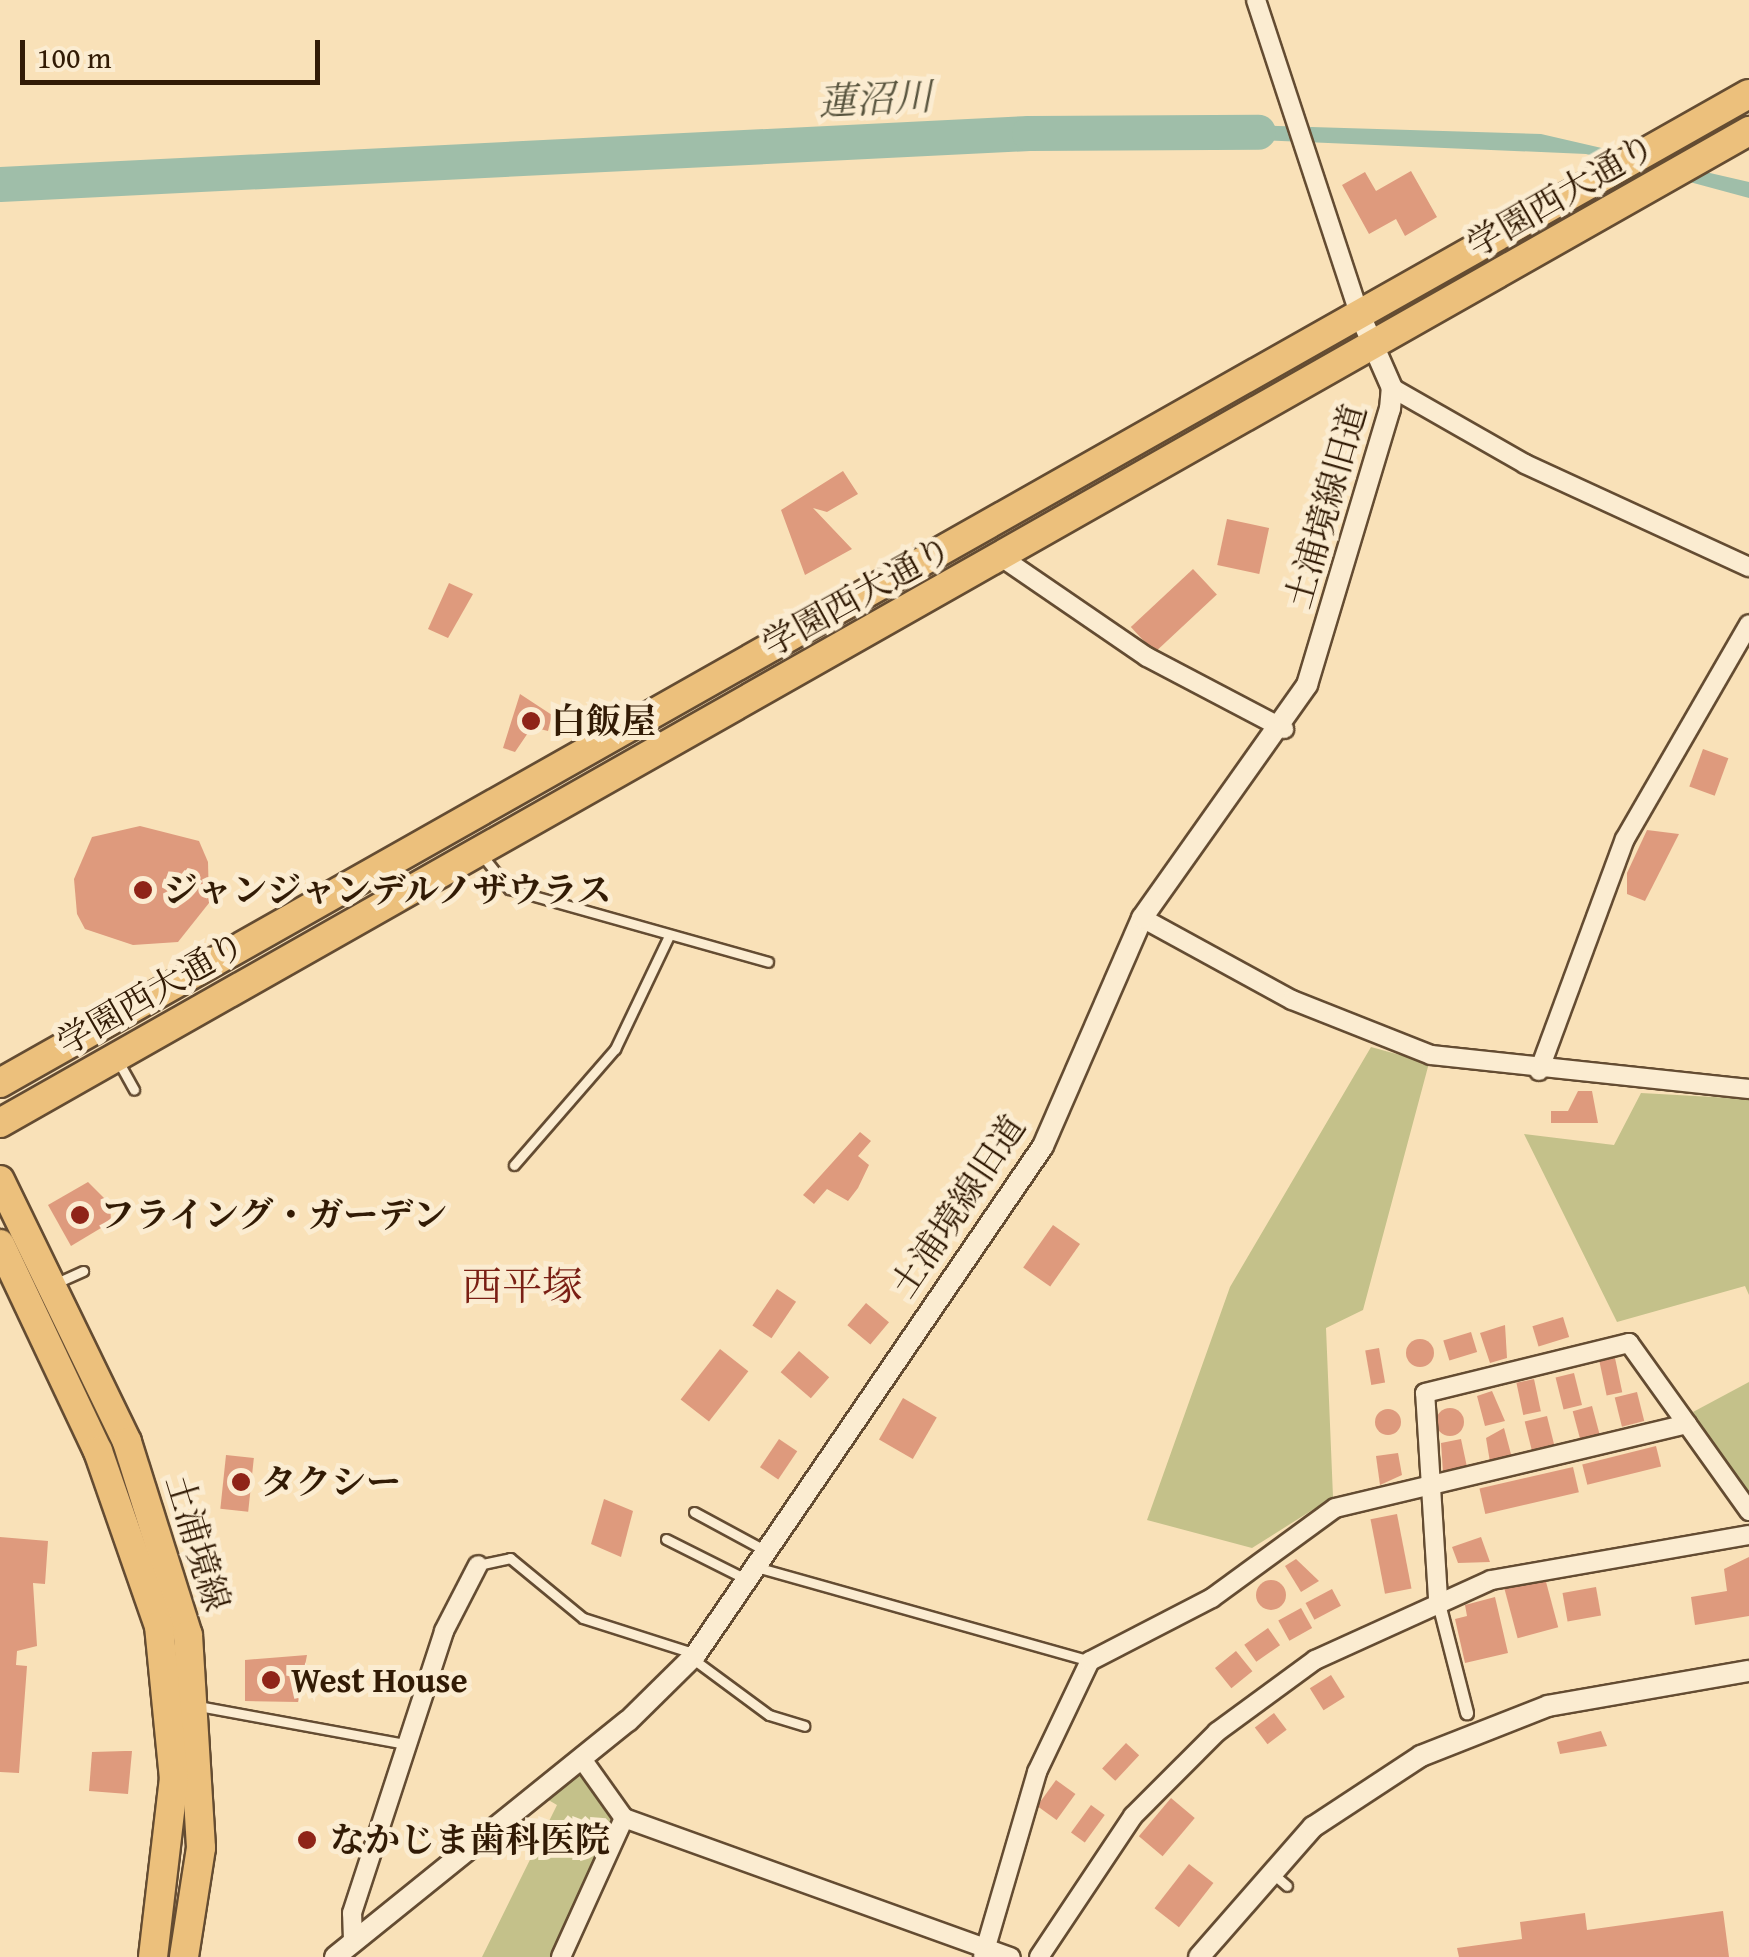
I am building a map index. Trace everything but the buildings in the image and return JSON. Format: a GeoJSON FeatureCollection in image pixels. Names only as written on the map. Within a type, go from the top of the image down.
{"type":"FeatureCollection","features":[{"type":"Feature","properties":{"kind":"main road","name":"学園西大通り"},"geometry":{"type":"LineString","coordinates":[[0,1083],[1749,94]]}},
{"type":"Feature","properties":{"kind":"main road","name":"学園西大通り"},"geometry":{"type":"LineString","coordinates":[[0,1123],[1749,131]]}},
{"type":"Feature","properties":{"kind":"main road","name":"土浦境線"},"geometry":{"type":"LineString","coordinates":[[0,1180],[127,1442],[175,1583],[198,1706],[201,1848],[184,1957]]}},
{"type":"Feature","properties":{"kind":"main road","name":"土浦境線"},"geometry":{"type":"LineString","coordinates":[[0,1244],[98,1450],[158,1626],[174,1778],[153,1957]]}},
{"type":"Feature","properties":{"kind":"street"},"geometry":{"type":"LineString","coordinates":[[1256,0],[1358,313]]}},
{"type":"Feature","properties":{"kind":"street","name":"土浦境線旧道"},"geometry":{"type":"LineString","coordinates":[[336,1957],[582,1759],[694,1656],[1044,1146],[1142,918],[1284,729],[1312,668],[1392,388],[1358,313]]}},
{"type":"Feature","properties":{"kind":"street"},"geometry":{"type":"LineString","coordinates":[[1392,388],[1508,455],[1749,568]]}},
{"type":"Feature","properties":{"kind":"street"},"geometry":{"type":"LineString","coordinates":[[1001,557],[1147,657],[1284,729]]}},
{"type":"Feature","properties":{"kind":"street"},"geometry":{"type":"LineString","coordinates":[[1540,1071],[1624,839],[1749,624]]}},
{"type":"Feature","properties":{"kind":"street"},"geometry":{"type":"LineString","coordinates":[[1142,918],[1369,1036],[1540,1071],[1749,1089]]}},
{"type":"Feature","properties":{"kind":"street"},"geometry":{"type":"LineString","coordinates":[[1468,1713],[1438,1598],[1425,1392],[1628,1343],[1749,1511]]}},
{"type":"Feature","properties":{"kind":"street"},"geometry":{"type":"LineString","coordinates":[[985,1950],[1037,1772],[1090,1661],[1212,1598],[1335,1508],[1432,1488],[1687,1424]]}},
{"type":"Feature","properties":{"kind":"street"},"geometry":{"type":"LineString","coordinates":[[1039,1957],[1108,1848],[1188,1758],[1314,1660],[1438,1598],[1552,1565],[1749,1535]]}},
{"type":"Feature","properties":{"kind":"street"},"geometry":{"type":"LineString","coordinates":[[353,1940],[352,1913],[411,1746],[444,1631],[478,1566]]}},
{"type":"Feature","properties":{"kind":"street"},"geometry":{"type":"LineString","coordinates":[[1199,1957],[1269,1870],[1348,1800],[1473,1732],[1584,1698],[1749,1672]]}},
{"type":"Feature","properties":{"kind":"street"},"geometry":{"type":"LineString","coordinates":[[582,1759],[624,1818],[1011,1957]]}},
{"type":"Feature","properties":{"kind":"street"},"geometry":{"type":"LineString","coordinates":[[561,1957],[624,1818]]}},
{"type":"Feature","properties":{"kind":"lane"},"geometry":{"type":"LineString","coordinates":[[480,851],[509,889],[668,938],[768,962]]}},
{"type":"Feature","properties":{"kind":"lane"},"geometry":{"type":"LineString","coordinates":[[514,1165],[615,1048],[668,938]]}},
{"type":"Feature","properties":{"kind":"lane"},"geometry":{"type":"LineString","coordinates":[[116,1056],[134,1090]]}},
{"type":"Feature","properties":{"kind":"lane"},"geometry":{"type":"LineString","coordinates":[[51,1286],[83,1270]]}},
{"type":"Feature","properties":{"kind":"lane"},"geometry":{"type":"LineString","coordinates":[[694,1512],[757,1566]]}},
{"type":"Feature","properties":{"kind":"lane"},"geometry":{"type":"LineString","coordinates":[[666,1539],[1090,1661]]}},
{"type":"Feature","properties":{"kind":"lane"},"geometry":{"type":"LineString","coordinates":[[478,1566],[510,1558],[583,1618],[694,1656],[769,1715],[804,1726]]}},
{"type":"Feature","properties":{"kind":"lane"},"geometry":{"type":"LineString","coordinates":[[198,1706],[411,1746]]}},
{"type":"Feature","properties":{"kind":"lane"},"geometry":{"type":"LineString","coordinates":[[1269,1870],[1287,1886]]}},
{"type":"Feature","properties":{"kind":"shaded area"},"geometry":{"type":"Polygon","coordinates":[[[1214,124],[1541,134],[1749,182],[1749,198],[1586,154],[1213,138],[1214,124]]]}},
{"type":"Feature","properties":{"kind":"shaded area"},"geometry":{"type":"Polygon","coordinates":[[[1371,1047],[1429,1063],[1363,1310],[1326,1328],[1333,1497],[1252,1548],[1147,1520],[1230,1287],[1371,1047]]]}},
{"type":"Feature","properties":{"kind":"shaded area"},"geometry":{"type":"Polygon","coordinates":[[[1641,1093],[1749,1099],[1749,1295],[1745,1286],[1617,1322],[1524,1134],[1614,1145],[1641,1093]]]}},
{"type":"Feature","properties":{"kind":"shaded area"},"geometry":{"type":"Polygon","coordinates":[[[1749,1382],[1749,1497],[1693,1412],[1749,1382]]]}},
{"type":"Feature","properties":{"kind":"shaded area"},"geometry":{"type":"Polygon","coordinates":[[[578,1772],[612,1821],[552,1957],[482,1957],[557,1805],[545,1798],[578,1772]]]}},
{"type":"Feature","properties":{"kind":"waterway","name":"蓮沼川"},"geometry":{"type":"LineString","coordinates":[[0,184],[1029,133],[1258,132]]}},
{"type":"Feature","properties":{"kind":"place","name":"白飯屋"},"geometry":{"type":"Point","coordinates":[531,721]}},
{"type":"Feature","properties":{"kind":"place","name":"ジャンジャンデルノザウラス"},"geometry":{"type":"Point","coordinates":[143,890]}},
{"type":"Feature","properties":{"kind":"place","name":"フライング・ガーデン"},"geometry":{"type":"Point","coordinates":[80,1215]}},
{"type":"Feature","properties":{"kind":"place","name":"タクシー"},"geometry":{"type":"Point","coordinates":[241,1482]}},
{"type":"Feature","properties":{"kind":"place","name":"West House"},"geometry":{"type":"Point","coordinates":[271,1680]}},
{"type":"Feature","properties":{"kind":"place","name":"なかじま歯科医院"},"geometry":{"type":"Point","coordinates":[307,1840]}},
{"type":"Feature","properties":{"kind":"district","name":"西平塚"},"geometry":{"type":"Point","coordinates":[522,1286]}}]}
